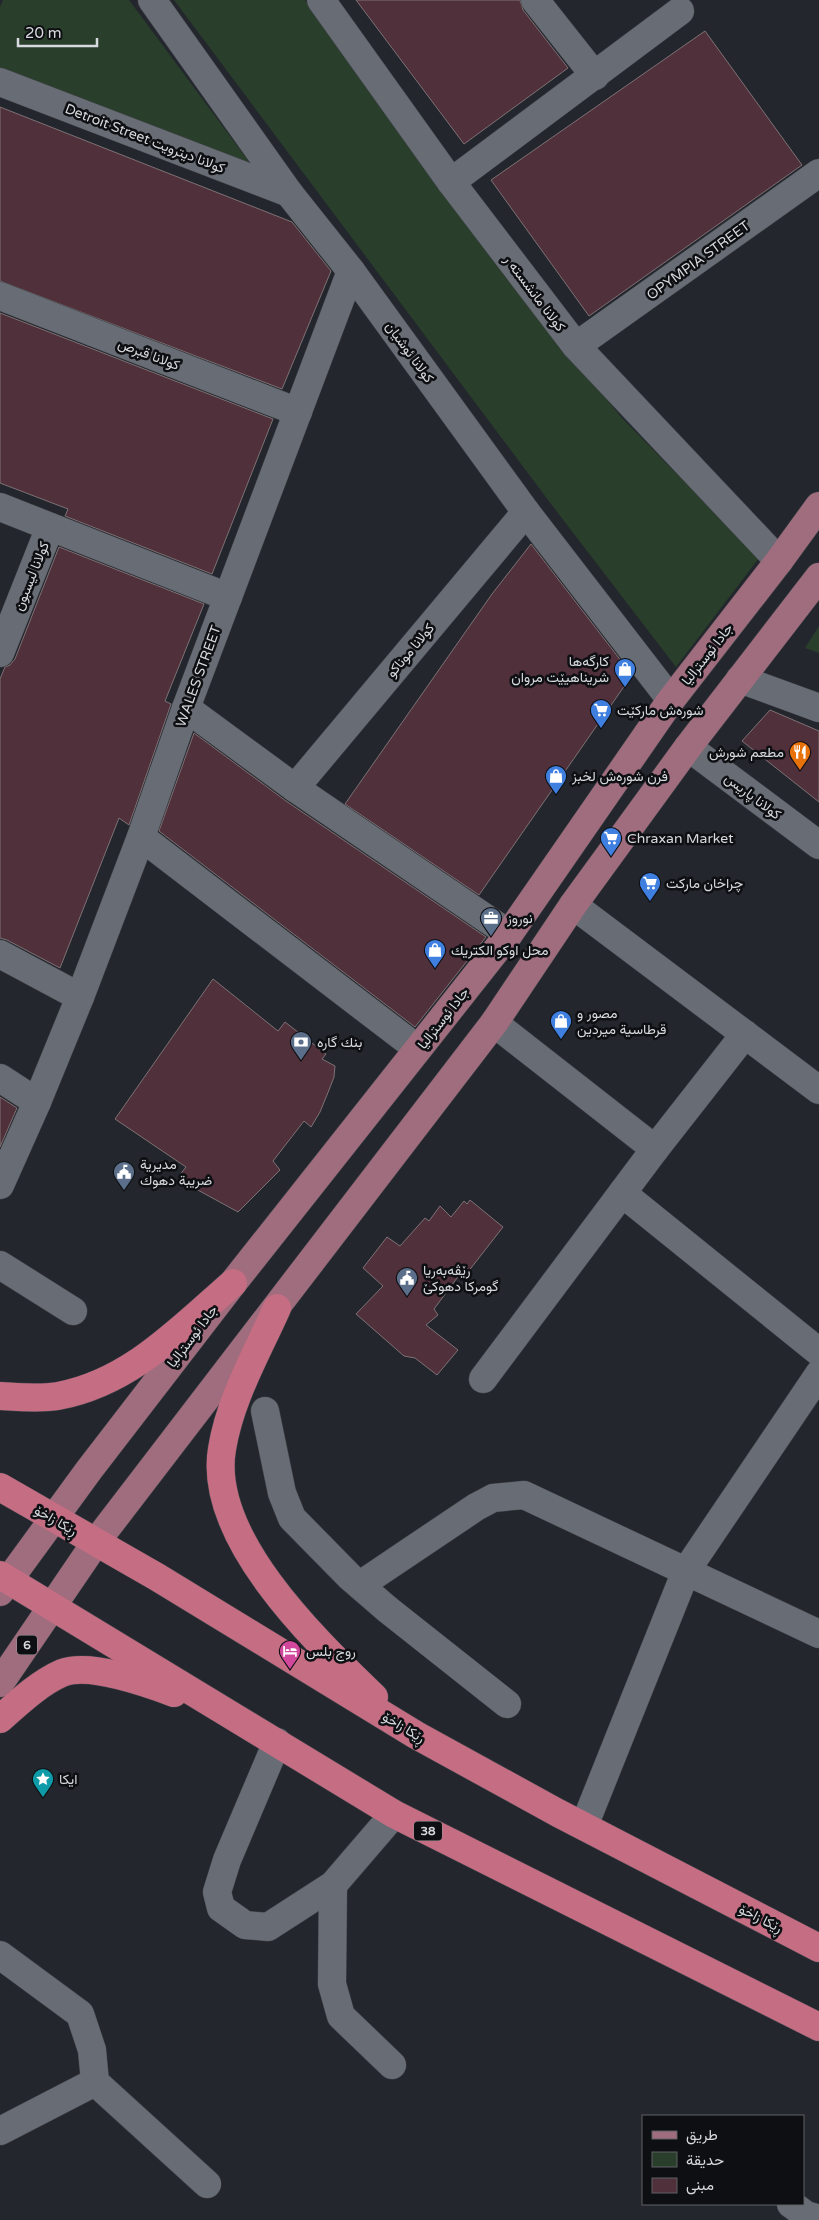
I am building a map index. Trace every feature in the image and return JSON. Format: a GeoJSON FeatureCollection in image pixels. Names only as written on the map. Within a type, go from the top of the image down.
{"type":"FeatureCollection","features":[{"type":"Feature","properties":{"kind":"highway"},"geometry":{"type":"LineString","coordinates":[[0,1396],[57,1396],[115,1377],[131,1369],[166,1343],[233,1282]]}},
{"type":"Feature","properties":{"kind":"highway"},"geometry":{"type":"LineString","coordinates":[[277,1308],[237,1396],[228,1422],[222,1451],[221,1486],[231,1519],[254,1561],[285,1603],[321,1645],[416,1735]]}},
{"type":"Feature","properties":{"kind":"highway","name":"ڕێکا زاخۆ"},"geometry":{"type":"LineString","coordinates":[[0,1487],[53,1520],[96,1542],[416,1735],[584,1826],[819,1948]]}},
{"type":"Feature","properties":{"kind":"highway","name":"38"},"geometry":{"type":"LineString","coordinates":[[3,1582],[54,1606],[394,1814],[819,2027]]}},
{"type":"Feature","properties":{"kind":"highway"},"geometry":{"type":"LineString","coordinates":[[0,1720],[37,1689],[63,1673],[91,1670],[131,1679],[173,1692],[240,1721]]}},
{"type":"Feature","properties":{"kind":"main road","name":"جادا ئوسترالیا"},"geometry":{"type":"LineString","coordinates":[[3,1582],[53,1520],[233,1282],[509,934],[671,700],[779,562],[819,506]]}},
{"type":"Feature","properties":{"kind":"main road"},"geometry":{"type":"LineString","coordinates":[[54,1606],[96,1542],[494,1023],[573,905],[688,747],[819,577]]}},
{"type":"Feature","properties":{"kind":"main road","name":"6"},"geometry":{"type":"LineString","coordinates":[[0,1684],[54,1606]]}},
{"type":"Feature","properties":{"kind":"street","name":"كولانا ئوشيان"},"geometry":{"type":"LineString","coordinates":[[152,0],[289,193],[351,271],[526,512],[671,700]]}},
{"type":"Feature","properties":{"kind":"street","name":"كولانا مانشسته ر"},"geometry":{"type":"LineString","coordinates":[[321,0],[451,182],[576,346],[779,562]]}},
{"type":"Feature","properties":{"kind":"street"},"geometry":{"type":"LineString","coordinates":[[535,0],[595,76]]}},
{"type":"Feature","properties":{"kind":"street"},"geometry":{"type":"LineString","coordinates":[[451,182],[680,11]]}},
{"type":"Feature","properties":{"kind":"street","name":"Detroit Street كولانا ديترويت"},"geometry":{"type":"LineString","coordinates":[[0,82],[289,193]]}},
{"type":"Feature","properties":{"kind":"street","name":"OPYMPIA STREET"},"geometry":{"type":"LineString","coordinates":[[576,346],[819,173]]}},
{"type":"Feature","properties":{"kind":"street","name":"WALES STREET"},"geometry":{"type":"LineString","coordinates":[[0,1185],[38,1102],[80,997],[141,837],[186,708],[351,271]]}},
{"type":"Feature","properties":{"kind":"street","name":"كولانا قبرص"},"geometry":{"type":"LineString","coordinates":[[0,296],[298,412]]}},
{"type":"Feature","properties":{"kind":"street"},"geometry":{"type":"LineString","coordinates":[[0,507],[228,597]]}},
{"type":"Feature","properties":{"kind":"street","name":"كولانا موناكو"},"geometry":{"type":"LineString","coordinates":[[295,788],[526,512]]}},
{"type":"Feature","properties":{"kind":"street","name":"كولانا ليسبون"},"geometry":{"type":"LineString","coordinates":[[0,653],[50,527]]}},
{"type":"Feature","properties":{"kind":"street"},"geometry":{"type":"LineString","coordinates":[[740,679],[819,708]]}},
{"type":"Feature","properties":{"kind":"street"},"geometry":{"type":"LineString","coordinates":[[186,708],[295,788],[509,934]]}},
{"type":"Feature","properties":{"kind":"street","name":"كولانا پاریس"},"geometry":{"type":"LineString","coordinates":[[688,747],[819,845]]}},
{"type":"Feature","properties":{"kind":"street"},"geometry":{"type":"LineString","coordinates":[[141,837],[418,1049]]}},
{"type":"Feature","properties":{"kind":"street"},"geometry":{"type":"LineString","coordinates":[[573,905],[819,1090]]}},
{"type":"Feature","properties":{"kind":"street"},"geometry":{"type":"LineString","coordinates":[[0,954],[80,997]]}},
{"type":"Feature","properties":{"kind":"street"},"geometry":{"type":"LineString","coordinates":[[494,1023],[655,1148]]}},
{"type":"Feature","properties":{"kind":"street"},"geometry":{"type":"LineString","coordinates":[[483,1379],[655,1148],[745,1034]]}},
{"type":"Feature","properties":{"kind":"street"},"geometry":{"type":"LineString","coordinates":[[0,1078],[38,1102]]}},
{"type":"Feature","properties":{"kind":"street"},"geometry":{"type":"LineString","coordinates":[[622,1193],[819,1352]]}},
{"type":"Feature","properties":{"kind":"street"},"geometry":{"type":"LineString","coordinates":[[0,1265],[73,1311]]}},
{"type":"Feature","properties":{"kind":"street"},"geometry":{"type":"LineString","coordinates":[[584,1826],[686,1571],[819,1374]]}},
{"type":"Feature","properties":{"kind":"street"},"geometry":{"type":"LineString","coordinates":[[264,1411],[282,1493],[292,1518],[360,1585],[507,1704]]}},
{"type":"Feature","properties":{"kind":"street"},"geometry":{"type":"LineString","coordinates":[[360,1585],[476,1507],[493,1498],[524,1495],[819,1634]]}},
{"type":"Feature","properties":{"kind":"street"},"geometry":{"type":"LineString","coordinates":[[277,1742],[217,1892],[221,1908],[245,1925],[268,1927],[333,1884],[394,1814]]}},
{"type":"Feature","properties":{"kind":"street"},"geometry":{"type":"LineString","coordinates":[[333,1884],[332,1984],[341,2016],[392,2065]]}},
{"type":"Feature","properties":{"kind":"street"},"geometry":{"type":"LineString","coordinates":[[0,1955],[80,2014],[92,2050],[95,2082],[207,2184]]}},
{"type":"Feature","properties":{"kind":"street"},"geometry":{"type":"LineString","coordinates":[[0,2130],[95,2082]]}},
{"type":"Feature","properties":{"kind":"street"},"geometry":{"type":"LineString","coordinates":[[792,2205],[806,2215],[819,2219]]}},
{"type":"Feature","properties":{"kind":"green space"},"geometry":{"type":"Polygon","coordinates":[[[3,0],[129,0],[250,163],[0,69],[0,7],[3,0]]]}},
{"type":"Feature","properties":{"kind":"green space"},"geometry":{"type":"Polygon","coordinates":[[[174,0],[305,0],[554,334],[621,417],[759,558],[676,667],[551,504],[174,0]]]}},
{"type":"Feature","properties":{"kind":"green space"},"geometry":{"type":"Polygon","coordinates":[[[819,626],[819,653],[805,648],[819,626]]]}},
{"type":"Feature","properties":{"kind":"building"},"geometry":{"type":"Polygon","coordinates":[[[356,0],[520,0],[523,10],[568,68],[464,144],[356,0]]]}},
{"type":"Feature","properties":{"kind":"building"},"geometry":{"type":"Polygon","coordinates":[[[705,31],[802,165],[589,316],[491,180],[705,31]]]}},
{"type":"Feature","properties":{"kind":"building"},"geometry":{"type":"Polygon","coordinates":[[[0,107],[292,222],[331,271],[282,389],[0,281],[0,107]]]}},
{"type":"Feature","properties":{"kind":"building"},"geometry":{"type":"Polygon","coordinates":[[[0,313],[273,419],[212,574],[65,516],[68,509],[0,483],[0,313]]]}},
{"type":"Feature","properties":{"kind":"building"},"geometry":{"type":"Polygon","coordinates":[[[531,544],[632,675],[479,895],[345,804],[492,594],[531,544]]]}},
{"type":"Feature","properties":{"kind":"building"},"geometry":{"type":"Polygon","coordinates":[[[59,547],[204,604],[165,701],[171,704],[129,825],[119,818],[60,968],[0,938],[0,679],[5,667],[10,665],[15,659],[59,547]]]}},
{"type":"Feature","properties":{"kind":"building","name":"مطعم شورش"},"geometry":{"type":"Polygon","coordinates":[[[770,710],[819,731],[819,802],[742,741],[770,710]]]}},
{"type":"Feature","properties":{"kind":"building"},"geometry":{"type":"Polygon","coordinates":[[[194,733],[286,801],[486,937],[415,1027],[159,831],[194,733]]]}},
{"type":"Feature","properties":{"kind":"building"},"geometry":{"type":"Polygon","coordinates":[[[213,979],[278,1031],[285,1022],[326,1054],[322,1059],[335,1066],[334,1077],[329,1090],[320,1112],[311,1127],[304,1121],[273,1161],[280,1170],[238,1212],[196,1189],[179,1176],[186,1167],[115,1119],[213,979]]]}},
{"type":"Feature","properties":{"kind":"building"},"geometry":{"type":"Polygon","coordinates":[[[0,1097],[17,1108],[0,1147],[0,1097]]]}},
{"type":"Feature","properties":{"kind":"building","name":"رێڤه‌به‌ریا گومركا دهوكێ"},"geometry":{"type":"Polygon","coordinates":[[[470,1200],[503,1227],[464,1277],[460,1274],[434,1309],[438,1315],[426,1325],[458,1350],[437,1375],[415,1358],[404,1356],[356,1314],[383,1286],[363,1268],[387,1237],[400,1246],[425,1218],[429,1221],[440,1206],[451,1217],[464,1201],[467,1204],[470,1200]]]}},
{"type":"Feature","properties":{"kind":"place","name":"كارگه‌ها شريناهيێت مروان"},"geometry":{"type":"Point","coordinates":[625,688]}},
{"type":"Feature","properties":{"kind":"place","name":"شوره‌ش ماركێت"},"geometry":{"type":"Point","coordinates":[601,729]}},
{"type":"Feature","properties":{"kind":"place","name":"مطعم شورش"},"geometry":{"type":"Point","coordinates":[800,771]}},
{"type":"Feature","properties":{"kind":"place","name":"فرن شوره‌ش لخبز"},"geometry":{"type":"Point","coordinates":[556,795]}},
{"type":"Feature","properties":{"kind":"place","name":"Chraxan Market"},"geometry":{"type":"Point","coordinates":[611,857]}},
{"type":"Feature","properties":{"kind":"place","name":"چراخان ماركت"},"geometry":{"type":"Point","coordinates":[650,902]}},
{"type":"Feature","properties":{"kind":"place","name":"نوروز"},"geometry":{"type":"Point","coordinates":[491,937]}},
{"type":"Feature","properties":{"kind":"place","name":"محل اوكو الكتريك"},"geometry":{"type":"Point","coordinates":[435,969]}},
{"type":"Feature","properties":{"kind":"place","name":"مصور و قرطاسية ميردين"},"geometry":{"type":"Point","coordinates":[561,1040]}},
{"type":"Feature","properties":{"kind":"place","name":"بنك گاره"},"geometry":{"type":"Point","coordinates":[301,1061]}},
{"type":"Feature","properties":{"kind":"place","name":"مديرية ضريبة دهوك"},"geometry":{"type":"Point","coordinates":[124,1191]}},
{"type":"Feature","properties":{"kind":"place","name":"رێڤه‌به‌ریا گومركا دهوكێ"},"geometry":{"type":"Point","coordinates":[407,1297]}},
{"type":"Feature","properties":{"kind":"place","name":"روج بلس"},"geometry":{"type":"Point","coordinates":[290,1670]}},
{"type":"Feature","properties":{"kind":"place","name":"ايكا"},"geometry":{"type":"Point","coordinates":[43,1798]}}]}
